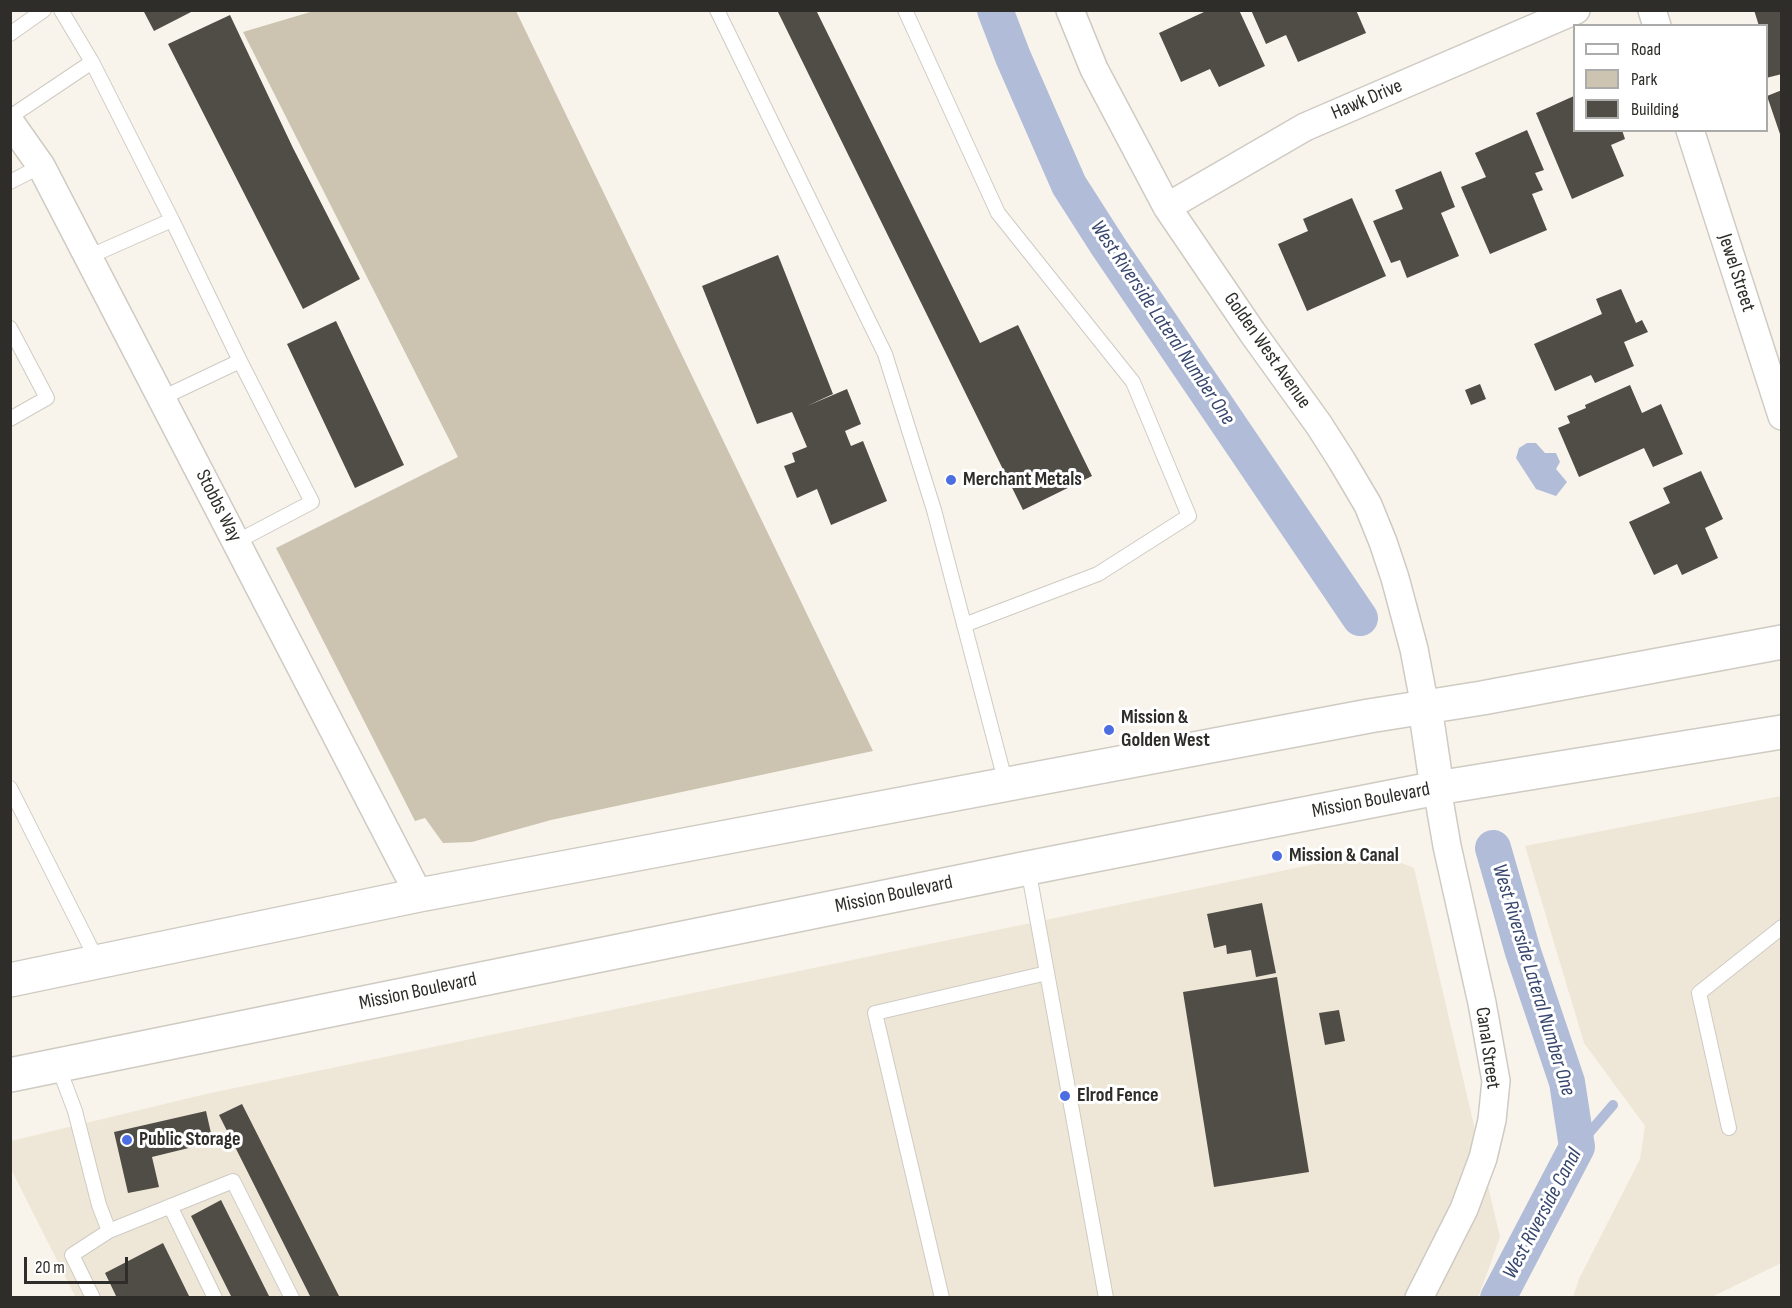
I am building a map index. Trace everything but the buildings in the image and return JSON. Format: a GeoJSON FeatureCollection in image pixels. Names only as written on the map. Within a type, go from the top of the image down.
{"type":"FeatureCollection","features":[{"type":"Feature","properties":{"kind":"main road"},"geometry":{"type":"LineString","coordinates":[[10,980],[419,895],[1006,784],[1425,707],[1482,699],[1782,642]]}},
{"type":"Feature","properties":{"kind":"main road"},"geometry":{"type":"LineString","coordinates":[[1425,707],[1437,788]]}},
{"type":"Feature","properties":{"kind":"main road","name":"Mission Boulevard"},"geometry":{"type":"LineString","coordinates":[[10,1076],[1028,868],[1437,788],[1782,732]]}},
{"type":"Feature","properties":{"kind":"street","name":"Golden West Avenue"},"geometry":{"type":"LineString","coordinates":[[1070,10],[1094,69],[1167,207],[1319,425],[1368,505],[1398,588],[1414,649],[1425,707]]}},
{"type":"Feature","properties":{"kind":"street","name":"Hawk Drive"},"geometry":{"type":"LineString","coordinates":[[1167,207],[1305,127],[1576,10]]}},
{"type":"Feature","properties":{"kind":"street","name":"Stobbs Way"},"geometry":{"type":"LineString","coordinates":[[10,122],[41,166],[419,895]]}},
{"type":"Feature","properties":{"kind":"street","name":"Jewel Street"},"geometry":{"type":"LineString","coordinates":[[1691,132],[1782,416]]}},
{"type":"Feature","properties":{"kind":"street","name":"Canal Street"},"geometry":{"type":"LineString","coordinates":[[1419,1298],[1464,1209],[1483,1158],[1492,1120],[1496,1081],[1437,788]]}},
{"type":"Feature","properties":{"kind":"lane"},"geometry":{"type":"LineString","coordinates":[[10,34],[44,10]]}},
{"type":"Feature","properties":{"kind":"lane"},"geometry":{"type":"LineString","coordinates":[[61,10],[92,62],[312,502],[236,542]]}},
{"type":"Feature","properties":{"kind":"lane"},"geometry":{"type":"LineString","coordinates":[[717,10],[885,354],[934,510],[1006,784]]}},
{"type":"Feature","properties":{"kind":"lane"},"geometry":{"type":"LineString","coordinates":[[905,10],[998,213],[1133,382],[1189,516],[1098,574],[964,625]]}},
{"type":"Feature","properties":{"kind":"lane"},"geometry":{"type":"LineString","coordinates":[[10,117],[92,62]]}},
{"type":"Feature","properties":{"kind":"lane"},"geometry":{"type":"LineString","coordinates":[[10,182],[41,166]]}},
{"type":"Feature","properties":{"kind":"lane"},"geometry":{"type":"LineString","coordinates":[[88,256],[172,220]]}},
{"type":"Feature","properties":{"kind":"lane"},"geometry":{"type":"LineString","coordinates":[[10,328],[47,398],[10,419]]}},
{"type":"Feature","properties":{"kind":"lane"},"geometry":{"type":"LineString","coordinates":[[162,399],[240,361]]}},
{"type":"Feature","properties":{"kind":"lane"},"geometry":{"type":"LineString","coordinates":[[10,788],[98,962]]}},
{"type":"Feature","properties":{"kind":"lane"},"geometry":{"type":"LineString","coordinates":[[1028,868],[1106,1298]]}},
{"type":"Feature","properties":{"kind":"lane"},"geometry":{"type":"LineString","coordinates":[[1729,1128],[1699,993],[1782,927]]}},
{"type":"Feature","properties":{"kind":"lane"},"geometry":{"type":"LineString","coordinates":[[942,1298],[874,1013],[1047,974]]}},
{"type":"Feature","properties":{"kind":"lane"},"geometry":{"type":"LineString","coordinates":[[58,1066],[75,1111],[99,1206],[109,1230]]}},
{"type":"Feature","properties":{"kind":"lane"},"geometry":{"type":"LineString","coordinates":[[93,1298],[72,1255],[109,1230],[233,1182],[292,1298]]}},
{"type":"Feature","properties":{"kind":"lane"},"geometry":{"type":"LineString","coordinates":[[170,1206],[215,1298]]}},
{"type":"Feature","properties":{"kind":"shaded area"},"geometry":{"type":"Polygon","coordinates":[[[1781,796],[1781,1263],[1712,1297],[1573,1297],[1579,1279],[1640,1159],[1645,1126],[1584,1043],[1525,846],[1781,796]]]}},
{"type":"Feature","properties":{"kind":"shaded area"},"geometry":{"type":"Polygon","coordinates":[[[1373,852],[1414,868],[1500,1237],[1478,1298],[76,1298],[11,1169],[11,1141],[206,1094],[1373,852]]]}},
{"type":"Feature","properties":{"kind":"green space"},"geometry":{"type":"Polygon","coordinates":[[[317,10],[516,11],[873,751],[551,820],[472,842],[443,843],[425,818],[415,821],[276,548],[458,457],[243,32],[317,10]]]}},
{"type":"Feature","properties":{"kind":"water"},"geometry":{"type":"Polygon","coordinates":[[[1527,443],[1536,443],[1545,453],[1556,453],[1560,462],[1556,469],[1567,482],[1556,496],[1536,489],[1516,458],[1519,448],[1527,443]]]}},
{"type":"Feature","properties":{"kind":"waterway","name":"West Riverside Lateral Number One"},"geometry":{"type":"LineString","coordinates":[[995,10],[1069,185],[1360,618]]}},
{"type":"Feature","properties":{"kind":"waterway","name":"West Riverside Lateral Number One"},"geometry":{"type":"LineString","coordinates":[[1493,848],[1523,952],[1567,1082],[1577,1147],[1498,1298]]}},
{"type":"Feature","properties":{"kind":"waterway","name":"West Riverside Canal"},"geometry":{"type":"LineString","coordinates":[[1577,1147],[1613,1105]]}},
{"type":"Feature","properties":{"kind":"place","name":"Merchant Metals"},"geometry":{"type":"Point","coordinates":[951,480]}},
{"type":"Feature","properties":{"kind":"place","name":"Mission & Golden West"},"geometry":{"type":"Point","coordinates":[1109,730]}},
{"type":"Feature","properties":{"kind":"place","name":"Mission & Canal"},"geometry":{"type":"Point","coordinates":[1277,856]}},
{"type":"Feature","properties":{"kind":"place","name":"Elrod Fence"},"geometry":{"type":"Point","coordinates":[1065,1096]}},
{"type":"Feature","properties":{"kind":"place","name":"Public Storage"},"geometry":{"type":"Point","coordinates":[127,1140]}}]}
